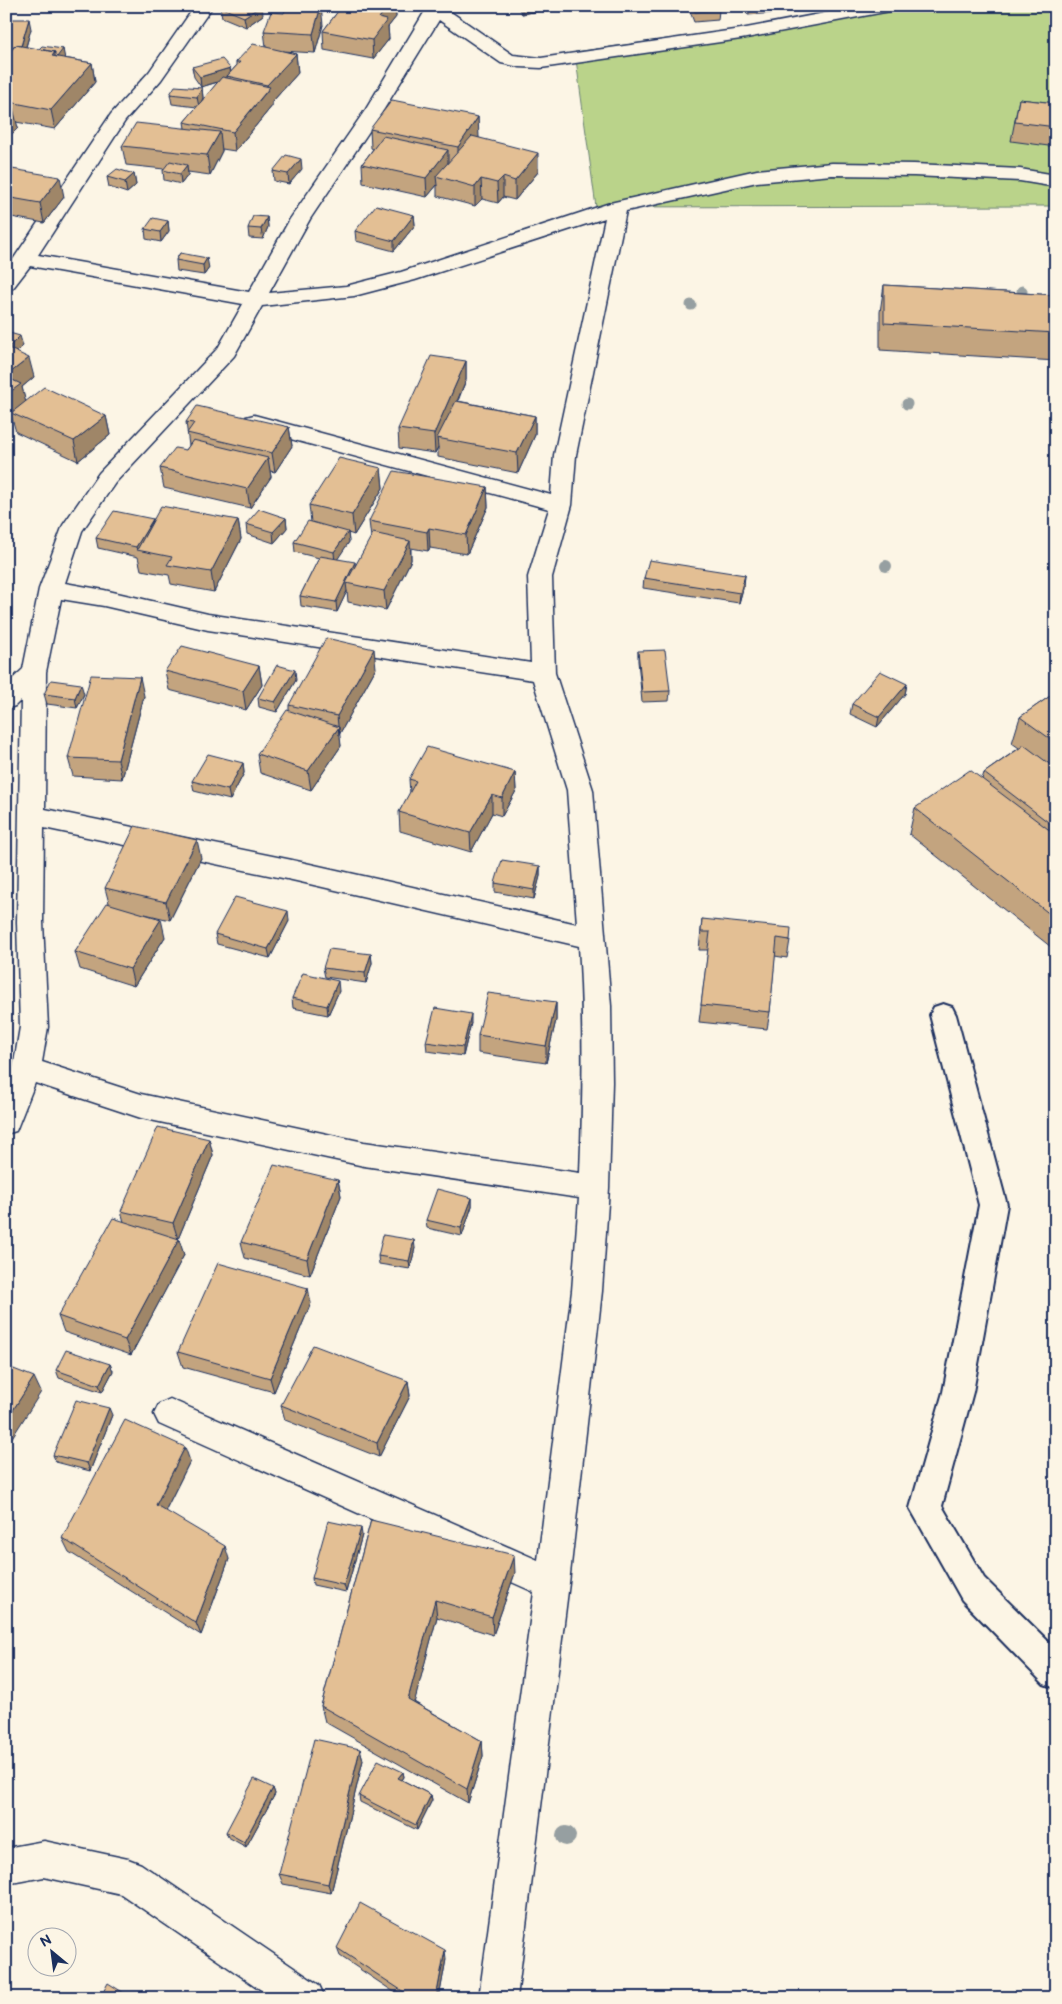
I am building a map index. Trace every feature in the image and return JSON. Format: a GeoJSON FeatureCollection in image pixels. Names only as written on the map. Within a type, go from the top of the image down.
{"type":"FeatureCollection","features":[{"type":"Feature","properties":{"kind":"street"},"geometry":{"type":"LineString","coordinates":[[6,284],[25,259],[118,118],[155,76],[204,6]]}},
{"type":"Feature","properties":{"kind":"street"},"geometry":{"type":"LineString","coordinates":[[6,1122],[27,1069],[34,1027],[30,922],[34,672],[51,589],[71,530],[107,478],[187,403],[227,351],[257,300],[300,219],[382,110],[436,8],[507,59],[541,63],[741,34],[890,6]]}},
{"type":"Feature","properties":{"kind":"street"},"geometry":{"type":"LineString","coordinates":[[25,259],[257,300],[347,292],[493,250],[617,207],[757,176],[832,169],[914,170],[1020,175],[1056,181]]}},
{"type":"Feature","properties":{"kind":"street"},"geometry":{"type":"LineString","coordinates":[[498,1998],[552,1583],[587,1292],[594,1188],[598,1082],[597,1006],[580,790],[543,673],[540,577],[561,505],[565,456],[617,207]]}},
{"type":"Feature","properties":{"kind":"street"},"geometry":{"type":"LineString","coordinates":[[235,416],[561,505]]}},
{"type":"Feature","properties":{"kind":"street"},"geometry":{"type":"LineString","coordinates":[[51,589],[104,598],[208,622],[543,673]]}},
{"type":"Feature","properties":{"kind":"street"},"geometry":{"type":"LineString","coordinates":[[6,700],[34,672]]}},
{"type":"Feature","properties":{"kind":"street"},"geometry":{"type":"LineString","coordinates":[[32,816],[292,870],[592,938]]}},
{"type":"Feature","properties":{"kind":"street"},"geometry":{"type":"LineString","coordinates":[[27,1069],[141,1106],[355,1152],[594,1188]]}},
{"type":"Feature","properties":{"kind":"street"},"geometry":{"type":"LineString","coordinates":[[170,1414],[552,1583]]}},
{"type":"Feature","properties":{"kind":"street"},"geometry":{"type":"LineString","coordinates":[[6,1866],[44,1860],[128,1877],[306,1998]]}},
{"type":"Feature","properties":{"kind":"lane"},"geometry":{"type":"LineString","coordinates":[[943,1015],[993,1205],[958,1392],[926,1508],[973,1589],[1056,1672]]}},
{"type":"Feature","properties":{"kind":"green space"},"geometry":{"type":"Polygon","coordinates":[[[903,6],[1056,6],[1056,206],[596,207],[575,52],[903,6]]]}},
{"type":"Feature","properties":{"kind":"building"},"geometry":{"type":"Polygon","coordinates":[[[261,6],[244,17],[220,7],[261,6]]]}},
{"type":"Feature","properties":{"kind":"building"},"geometry":{"type":"Polygon","coordinates":[[[286,6],[321,6],[313,34],[264,31],[271,12],[284,13],[286,6]]]}},
{"type":"Feature","properties":{"kind":"building"},"geometry":{"type":"Polygon","coordinates":[[[342,6],[388,6],[379,18],[387,20],[372,40],[323,31],[342,6]]]}},
{"type":"Feature","properties":{"kind":"building"},"geometry":{"type":"Polygon","coordinates":[[[692,6],[717,6],[719,10],[695,12],[692,6]]]}},
{"type":"Feature","properties":{"kind":"building"},"geometry":{"type":"Polygon","coordinates":[[[6,19],[29,19],[21,46],[6,47],[6,19]]]}},
{"type":"Feature","properties":{"kind":"building"},"geometry":{"type":"Polygon","coordinates":[[[253,44],[296,54],[267,85],[227,76],[240,62],[236,62],[253,44]]]}},
{"type":"Feature","properties":{"kind":"building"},"geometry":{"type":"Polygon","coordinates":[[[16,45],[55,52],[52,56],[92,63],[51,110],[10,102],[6,105],[6,68],[8,66],[6,66],[6,56],[16,45]]]}},
{"type":"Feature","properties":{"kind":"building"},"geometry":{"type":"Polygon","coordinates":[[[42,46],[63,49],[57,57],[55,52],[39,49],[42,46]]]}},
{"type":"Feature","properties":{"kind":"building"},"geometry":{"type":"Polygon","coordinates":[[[222,59],[230,68],[200,77],[192,67],[222,59]]]}},
{"type":"Feature","properties":{"kind":"building"},"geometry":{"type":"Polygon","coordinates":[[[222,77],[270,87],[233,132],[184,122],[222,77]]]}},
{"type":"Feature","properties":{"kind":"building"},"geometry":{"type":"Polygon","coordinates":[[[175,86],[202,88],[197,97],[170,94],[175,86]]]}},
{"type":"Feature","properties":{"kind":"building"},"geometry":{"type":"Polygon","coordinates":[[[1019,99],[1056,103],[1056,127],[1015,122],[1019,99]]]}},
{"type":"Feature","properties":{"kind":"building"},"geometry":{"type":"Polygon","coordinates":[[[392,100],[478,117],[458,147],[370,129],[392,100]]]}},
{"type":"Feature","properties":{"kind":"building"},"geometry":{"type":"Polygon","coordinates":[[[6,107],[13,108],[6,116],[6,107]]]}},
{"type":"Feature","properties":{"kind":"building"},"geometry":{"type":"Polygon","coordinates":[[[136,123],[220,132],[207,155],[122,146],[136,123]]]}},
{"type":"Feature","properties":{"kind":"building"},"geometry":{"type":"Polygon","coordinates":[[[383,136],[448,150],[426,178],[362,164],[383,136]]]}},
{"type":"Feature","properties":{"kind":"building"},"geometry":{"type":"Polygon","coordinates":[[[472,136],[538,153],[515,181],[503,177],[497,183],[481,179],[475,187],[436,176],[472,136]]]}},
{"type":"Feature","properties":{"kind":"building"},"geometry":{"type":"Polygon","coordinates":[[[286,155],[301,159],[288,174],[273,171],[286,155]]]}},
{"type":"Feature","properties":{"kind":"building"},"geometry":{"type":"Polygon","coordinates":[[[170,161],[187,165],[180,174],[163,170],[170,161]]]}},
{"type":"Feature","properties":{"kind":"building"},"geometry":{"type":"Polygon","coordinates":[[[6,168],[60,177],[40,203],[6,197],[6,168]]]}},
{"type":"Feature","properties":{"kind":"building"},"geometry":{"type":"Polygon","coordinates":[[[117,169],[134,174],[125,182],[107,177],[117,169]]]}},
{"type":"Feature","properties":{"kind":"building"},"geometry":{"type":"Polygon","coordinates":[[[376,205],[414,215],[394,241],[355,231],[376,205]]]}},
{"type":"Feature","properties":{"kind":"building"},"geometry":{"type":"Polygon","coordinates":[[[253,216],[267,217],[261,229],[248,228],[253,216]]]}},
{"type":"Feature","properties":{"kind":"building"},"geometry":{"type":"Polygon","coordinates":[[[153,218],[168,221],[160,232],[145,229],[153,218]]]}},
{"type":"Feature","properties":{"kind":"building"},"geometry":{"type":"Polygon","coordinates":[[[180,253],[207,258],[203,265],[176,260],[180,253]]]}},
{"type":"Feature","properties":{"kind":"building"},"geometry":{"type":"Polygon","coordinates":[[[884,285],[1056,295],[1056,333],[884,323],[884,285]]]}},
{"type":"Feature","properties":{"kind":"building"},"geometry":{"type":"Polygon","coordinates":[[[6,332],[20,336],[10,346],[6,344],[6,332]]]}},
{"type":"Feature","properties":{"kind":"building"},"geometry":{"type":"Polygon","coordinates":[[[6,347],[29,358],[6,376],[6,347]]]}},
{"type":"Feature","properties":{"kind":"building"},"geometry":{"type":"Polygon","coordinates":[[[431,356],[466,361],[434,434],[398,429],[431,356]]]}},
{"type":"Feature","properties":{"kind":"building"},"geometry":{"type":"Polygon","coordinates":[[[6,377],[21,384],[6,395],[6,377]]]}},
{"type":"Feature","properties":{"kind":"building"},"geometry":{"type":"Polygon","coordinates":[[[44,387],[106,416],[74,441],[11,413],[44,387]]]}},
{"type":"Feature","properties":{"kind":"building"},"geometry":{"type":"Polygon","coordinates":[[[456,401],[535,416],[517,453],[437,438],[456,401]]]}},
{"type":"Feature","properties":{"kind":"building"},"geometry":{"type":"Polygon","coordinates":[[[197,406],[289,427],[272,453],[187,433],[194,423],[186,422],[197,406]]]}},
{"type":"Feature","properties":{"kind":"building"},"geometry":{"type":"Polygon","coordinates":[[[193,440],[268,458],[247,489],[160,468],[175,448],[186,450],[193,440]]]}},
{"type":"Feature","properties":{"kind":"building"},"geometry":{"type":"Polygon","coordinates":[[[339,458],[381,468],[352,515],[309,505],[339,458]]]}},
{"type":"Feature","properties":{"kind":"building"},"geometry":{"type":"Polygon","coordinates":[[[394,471],[487,487],[466,535],[429,528],[427,532],[369,521],[394,471]]]}},
{"type":"Feature","properties":{"kind":"building"},"geometry":{"type":"Polygon","coordinates":[[[161,506],[238,520],[211,572],[167,565],[172,557],[137,550],[161,506]]]}},
{"type":"Feature","properties":{"kind":"building"},"geometry":{"type":"Polygon","coordinates":[[[259,509],[286,518],[273,532],[246,524],[259,509]]]}},
{"type":"Feature","properties":{"kind":"building"},"geometry":{"type":"Polygon","coordinates":[[[114,511],[153,519],[136,547],[96,538],[114,511]]]}},
{"type":"Feature","properties":{"kind":"building"},"geometry":{"type":"Polygon","coordinates":[[[308,521],[348,532],[334,552],[294,542],[308,521]]]}},
{"type":"Feature","properties":{"kind":"building"},"geometry":{"type":"Polygon","coordinates":[[[373,533],[410,541],[384,591],[346,583],[373,533]]]}},
{"type":"Feature","properties":{"kind":"building"},"geometry":{"type":"Polygon","coordinates":[[[320,556],[355,562],[336,602],[300,596],[320,556]]]}},
{"type":"Feature","properties":{"kind":"building"},"geometry":{"type":"Polygon","coordinates":[[[649,560],[745,575],[740,593],[644,578],[649,560]]]}},
{"type":"Feature","properties":{"kind":"building"},"geometry":{"type":"Polygon","coordinates":[[[326,638],[374,649],[337,716],[289,705],[326,638]]]}},
{"type":"Feature","properties":{"kind":"building"},"geometry":{"type":"Polygon","coordinates":[[[182,646],[259,666],[243,691],[165,671],[182,646]]]}},
{"type":"Feature","properties":{"kind":"building"},"geometry":{"type":"Polygon","coordinates":[[[665,650],[670,691],[642,692],[638,651],[665,650]]]}},
{"type":"Feature","properties":{"kind":"building"},"geometry":{"type":"Polygon","coordinates":[[[277,665],[295,670],[275,702],[258,698],[277,665]]]}},
{"type":"Feature","properties":{"kind":"building"},"geometry":{"type":"Polygon","coordinates":[[[880,671],[907,684],[879,717],[852,704],[880,671]]]}},
{"type":"Feature","properties":{"kind":"building"},"geometry":{"type":"Polygon","coordinates":[[[91,675],[140,677],[118,760],[68,758],[91,675]]]}},
{"type":"Feature","properties":{"kind":"building"},"geometry":{"type":"Polygon","coordinates":[[[51,680],[81,684],[75,698],[44,694],[51,680]]]}},
{"type":"Feature","properties":{"kind":"building"},"geometry":{"type":"Polygon","coordinates":[[[1056,692],[1056,743],[1020,717],[1056,692]]]}},
{"type":"Feature","properties":{"kind":"building"},"geometry":{"type":"Polygon","coordinates":[[[287,710],[339,727],[308,771],[257,754],[287,710]]]}},
{"type":"Feature","properties":{"kind":"building"},"geometry":{"type":"Polygon","coordinates":[[[1024,745],[1056,769],[1056,828],[984,773],[1024,745]]]}},
{"type":"Feature","properties":{"kind":"building"},"geometry":{"type":"Polygon","coordinates":[[[427,747],[515,772],[502,798],[492,795],[470,833],[399,812],[416,781],[409,779],[427,747]]]}},
{"type":"Feature","properties":{"kind":"building"},"geometry":{"type":"Polygon","coordinates":[[[208,754],[243,763],[228,790],[192,781],[208,754]]]}},
{"type":"Feature","properties":{"kind":"building"},"geometry":{"type":"Polygon","coordinates":[[[970,770],[1056,835],[1056,919],[915,808],[970,770]]]}},
{"type":"Feature","properties":{"kind":"building"},"geometry":{"type":"Polygon","coordinates":[[[135,826],[197,840],[166,902],[105,888],[135,826]]]}},
{"type":"Feature","properties":{"kind":"building"},"geometry":{"type":"Polygon","coordinates":[[[502,860],[540,866],[534,890],[495,883],[502,860]]]}},
{"type":"Feature","properties":{"kind":"building"},"geometry":{"type":"Polygon","coordinates":[[[235,897],[288,911],[268,949],[215,934],[235,897]]]}},
{"type":"Feature","properties":{"kind":"building"},"geometry":{"type":"Polygon","coordinates":[[[107,903],[161,919],[130,969],[75,952],[107,903]]]}},
{"type":"Feature","properties":{"kind":"building"},"geometry":{"type":"Polygon","coordinates":[[[702,919],[791,928],[790,940],[777,938],[770,1012],[701,1005],[710,932],[701,932],[702,919]]]}},
{"type":"Feature","properties":{"kind":"building"},"geometry":{"type":"Polygon","coordinates":[[[329,949],[371,954],[365,973],[323,968],[329,949]]]}},
{"type":"Feature","properties":{"kind":"building"},"geometry":{"type":"Polygon","coordinates":[[[303,973],[338,981],[327,1006],[292,998],[303,973]]]}},
{"type":"Feature","properties":{"kind":"building"},"geometry":{"type":"Polygon","coordinates":[[[488,993],[556,1002],[546,1046],[478,1035],[488,993]]]}},
{"type":"Feature","properties":{"kind":"building"},"geometry":{"type":"Polygon","coordinates":[[[435,1008],[471,1014],[463,1047],[426,1042],[435,1008]]]}},
{"type":"Feature","properties":{"kind":"building"},"geometry":{"type":"Polygon","coordinates":[[[158,1127],[209,1139],[173,1223],[121,1211],[158,1127]]]}},
{"type":"Feature","properties":{"kind":"building"},"geometry":{"type":"Polygon","coordinates":[[[274,1165],[338,1180],[307,1259],[241,1242],[274,1165]]]}},
{"type":"Feature","properties":{"kind":"building"},"geometry":{"type":"Polygon","coordinates":[[[437,1189],[472,1198],[461,1228],[426,1220],[437,1189]]]}},
{"type":"Feature","properties":{"kind":"building"},"geometry":{"type":"Polygon","coordinates":[[[113,1218],[179,1239],[125,1340],[58,1316],[113,1218]]]}},
{"type":"Feature","properties":{"kind":"building"},"geometry":{"type":"Polygon","coordinates":[[[383,1235],[414,1240],[409,1261],[378,1256],[383,1235]]]}},
{"type":"Feature","properties":{"kind":"building"},"geometry":{"type":"Polygon","coordinates":[[[218,1263],[308,1288],[270,1378],[178,1352],[218,1263]]]}},
{"type":"Feature","properties":{"kind":"building"},"geometry":{"type":"Polygon","coordinates":[[[313,1345],[408,1381],[377,1443],[281,1405],[313,1345]]]}},
{"type":"Feature","properties":{"kind":"building"},"geometry":{"type":"Polygon","coordinates":[[[66,1350],[110,1364],[99,1385],[56,1370],[66,1350]]]}},
{"type":"Feature","properties":{"kind":"building"},"geometry":{"type":"Polygon","coordinates":[[[6,1366],[34,1377],[6,1421],[6,1366]]]}},
{"type":"Feature","properties":{"kind":"building"},"geometry":{"type":"Polygon","coordinates":[[[76,1400],[109,1408],[87,1463],[53,1455],[76,1400]]]}},
{"type":"Feature","properties":{"kind":"building"},"geometry":{"type":"Polygon","coordinates":[[[125,1420],[185,1447],[156,1505],[225,1546],[196,1623],[62,1538],[125,1420]]]}},
{"type":"Feature","properties":{"kind":"building"},"geometry":{"type":"Polygon","coordinates":[[[371,1520],[514,1555],[492,1617],[435,1600],[408,1699],[482,1741],[467,1789],[321,1706],[371,1520]]]}},
{"type":"Feature","properties":{"kind":"building"},"geometry":{"type":"Polygon","coordinates":[[[328,1521],[361,1528],[344,1585],[312,1578],[328,1521]]]}},
{"type":"Feature","properties":{"kind":"building"},"geometry":{"type":"Polygon","coordinates":[[[314,1739],[360,1749],[328,1884],[279,1874],[314,1739]]]}},
{"type":"Feature","properties":{"kind":"building"},"geometry":{"type":"Polygon","coordinates":[[[378,1760],[403,1772],[398,1778],[431,1795],[416,1825],[359,1796],[378,1760]]]}},
{"type":"Feature","properties":{"kind":"building"},"geometry":{"type":"Polygon","coordinates":[[[254,1779],[273,1788],[244,1842],[226,1832],[254,1779]]]}},
{"type":"Feature","properties":{"kind":"building"},"geometry":{"type":"Polygon","coordinates":[[[360,1903],[445,1950],[436,1998],[413,1998],[337,1948],[360,1903]]]}},
{"type":"Feature","properties":{"kind":"building"},"geometry":{"type":"Polygon","coordinates":[[[108,1983],[132,1998],[100,1998],[108,1983]]]}}]}
